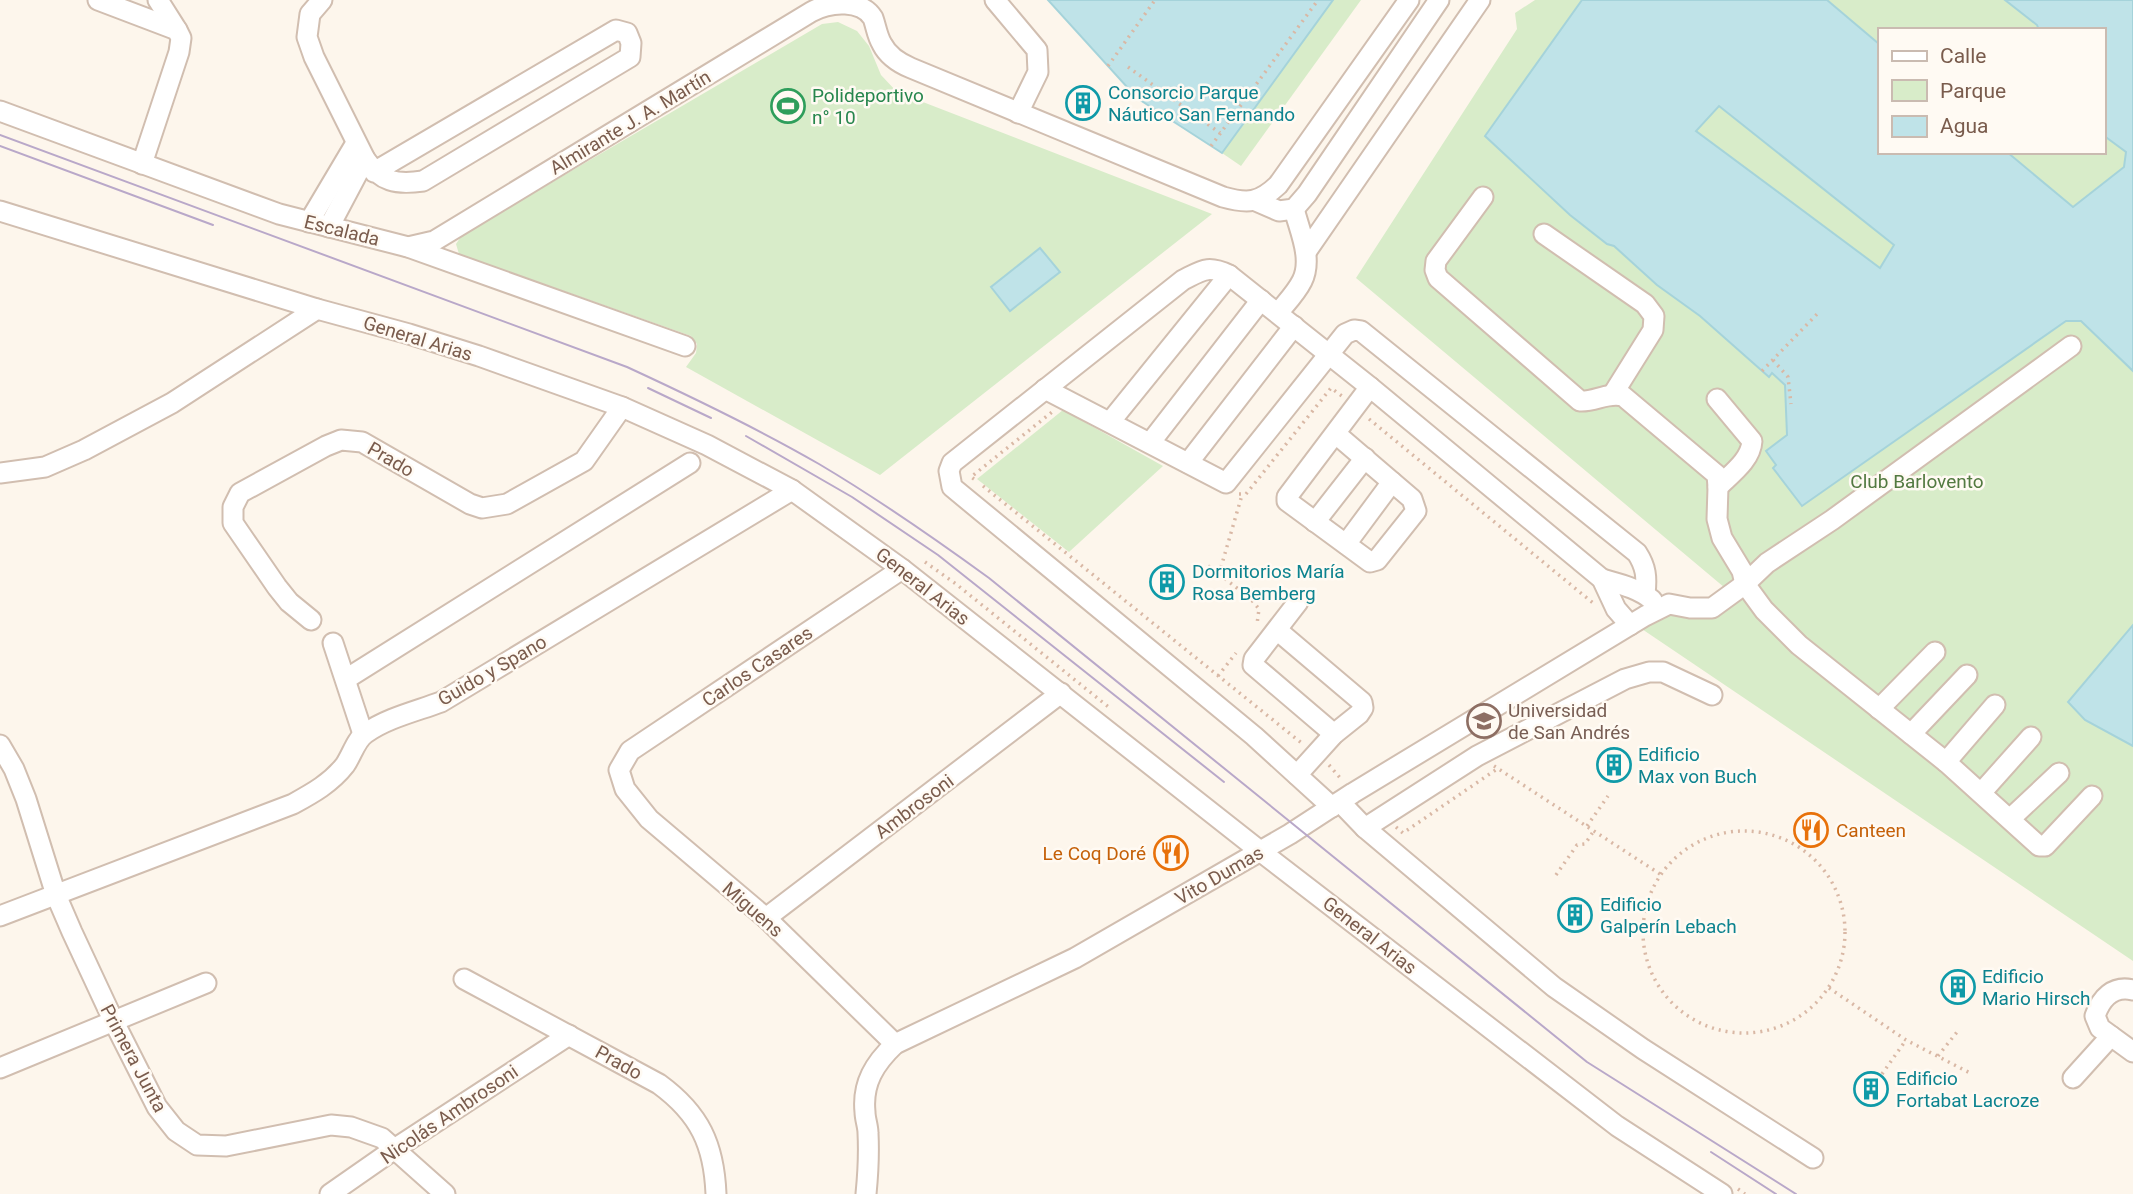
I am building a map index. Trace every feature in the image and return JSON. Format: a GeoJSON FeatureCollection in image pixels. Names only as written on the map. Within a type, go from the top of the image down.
{"type":"FeatureCollection","features":[{"type":"Feature","properties":{"kind":"street"},"geometry":{"type":"LineString","coordinates":[[98,0],[127,4],[177,30]]}},
{"type":"Feature","properties":{"kind":"street"},"geometry":{"type":"LineString","coordinates":[[142,164],[179,52],[181,38],[158,0]]}},
{"type":"Feature","properties":{"kind":"street"},"geometry":{"type":"LineString","coordinates":[[309,222],[365,158],[616,30],[627,33],[631,43],[630,57],[423,181],[401,185],[365,158],[313,57],[307,37],[310,14],[322,0]]}},
{"type":"Feature","properties":{"kind":"street"},"geometry":{"type":"LineString","coordinates":[[995,0],[1037,50],[1038,72],[1018,113]]}},
{"type":"Feature","properties":{"kind":"street"},"geometry":{"type":"LineString","coordinates":[[853,1],[864,5],[872,15],[882,45],[897,61],[1240,202],[1256,201],[1278,185],[1409,0]]}},
{"type":"Feature","properties":{"kind":"street"},"geometry":{"type":"LineString","coordinates":[[1256,201],[1279,211],[1294,209],[1307,194],[1439,0]]}},
{"type":"Feature","properties":{"kind":"street"},"geometry":{"type":"LineString","coordinates":[[1306,252],[1480,0]]}},
{"type":"Feature","properties":{"kind":"street","name":"Almirante J. A. Martín"},"geometry":{"type":"LineString","coordinates":[[408,247],[435,241],[825,4],[853,1]]}},
{"type":"Feature","properties":{"kind":"street","name":"Escalada"},"geometry":{"type":"LineString","coordinates":[[0,111],[279,214],[408,247],[685,346]]}},
{"type":"Feature","properties":{"kind":"street"},"geometry":{"type":"LineString","coordinates":[[329,227],[365,158]]}},
{"type":"Feature","properties":{"kind":"street"},"geometry":{"type":"LineString","coordinates":[[1483,197],[1436,261],[1438,278],[1580,401],[1587,402],[1613,394],[1623,396],[1717,475],[1717,519],[1721,538],[1742,571],[1745,584],[1764,610],[1800,645],[1946,762],[2039,846],[2045,846],[2092,796]]}},
{"type":"Feature","properties":{"kind":"street"},"geometry":{"type":"LineString","coordinates":[[1278,313],[1306,272],[1306,252],[1294,209]]}},
{"type":"Feature","properties":{"kind":"street","name":"General Arias"},"geometry":{"type":"LineString","coordinates":[[2,213],[479,356],[622,407],[707,445],[792,490],[902,569],[1617,1126],[1723,1194]]}},
{"type":"Feature","properties":{"kind":"street"},"geometry":{"type":"LineString","coordinates":[[1544,234],[1645,304],[1654,316],[1653,330],[1613,394]]}},
{"type":"Feature","properties":{"kind":"street"},"geometry":{"type":"LineString","coordinates":[[1813,1158],[1643,1049],[1554,987],[1364,828],[1341,800],[1297,775],[1254,736],[951,487],[949,471],[952,463],[1183,280],[1205,269],[1217,269],[1229,275],[1328,353],[1602,579],[1645,594],[1664,607],[1712,608],[1745,584],[1767,563],[1832,520],[2071,346]]}},
{"type":"Feature","properties":{"kind":"street"},"geometry":{"type":"LineString","coordinates":[[1110,422],[1229,275]]}},
{"type":"Feature","properties":{"kind":"street"},"geometry":{"type":"LineString","coordinates":[[1183,280],[1207,302]]}},
{"type":"Feature","properties":{"kind":"street"},"geometry":{"type":"LineString","coordinates":[[1150,443],[1261,300]]}},
{"type":"Feature","properties":{"kind":"street"},"geometry":{"type":"LineString","coordinates":[[0,473],[45,467],[84,450],[172,403],[317,309]]}},
{"type":"Feature","properties":{"kind":"street"},"geometry":{"type":"LineString","coordinates":[[1188,463],[1294,326]]}},
{"type":"Feature","properties":{"kind":"street"},"geometry":{"type":"LineString","coordinates":[[1045,389],[1226,483],[1328,353],[1345,334],[1354,330],[1361,331],[1637,552],[1647,576],[1645,594]]}},
{"type":"Feature","properties":{"kind":"street"},"geometry":{"type":"LineString","coordinates":[[1336,434],[1416,505],[1416,511],[1377,560],[1370,562],[1287,500],[1370,387]]}},
{"type":"Feature","properties":{"kind":"street"},"geometry":{"type":"LineString","coordinates":[[1717,399],[1752,440],[1752,450],[1718,487]]}},
{"type":"Feature","properties":{"kind":"street","name":"Prado"},"geometry":{"type":"LineString","coordinates":[[311,620],[277,587],[233,523],[233,507],[240,493],[341,440],[362,442],[470,504],[482,508],[507,504],[584,461],[622,407]]}},
{"type":"Feature","properties":{"kind":"street"},"geometry":{"type":"LineString","coordinates":[[1315,522],[1365,458]]}},
{"type":"Feature","properties":{"kind":"street"},"geometry":{"type":"LineString","coordinates":[[346,680],[690,463]]}},
{"type":"Feature","properties":{"kind":"street"},"geometry":{"type":"LineString","coordinates":[[1346,544],[1392,482]]}},
{"type":"Feature","properties":{"kind":"street","name":"Guido y Spano"},"geometry":{"type":"LineString","coordinates":[[363,734],[442,702],[792,490]]}},
{"type":"Feature","properties":{"kind":"street","name":"Carlos Casares"},"geometry":{"type":"LineString","coordinates":[[619,770],[630,751],[902,569]]}},
{"type":"Feature","properties":{"kind":"street"},"geometry":{"type":"LineString","coordinates":[[1602,579],[1616,609],[1629,625]]}},
{"type":"Feature","properties":{"kind":"street"},"geometry":{"type":"LineString","coordinates":[[1298,602],[1254,659],[1253,665],[1334,734]]}},
{"type":"Feature","properties":{"kind":"street","name":"Vito Dumas"},"geometry":{"type":"LineString","coordinates":[[866,1194],[868,1140],[864,1111],[865,1089],[880,1058],[895,1044],[1075,958],[1290,834],[1341,800],[1629,625],[1664,607]]}},
{"type":"Feature","properties":{"kind":"street"},"geometry":{"type":"LineString","coordinates":[[1277,630],[1362,702],[1363,708],[1334,734],[1297,775]]}},
{"type":"Feature","properties":{"kind":"street"},"geometry":{"type":"LineString","coordinates":[[0,916],[293,804],[321,789],[347,762],[363,734],[333,643]]}},
{"type":"Feature","properties":{"kind":"street"},"geometry":{"type":"LineString","coordinates":[[1880,709],[1935,652]]}},
{"type":"Feature","properties":{"kind":"street"},"geometry":{"type":"LineString","coordinates":[[1364,828],[1477,756],[1625,679],[1649,672],[1663,672],[1712,695]]}},
{"type":"Feature","properties":{"kind":"street"},"geometry":{"type":"LineString","coordinates":[[1911,734],[1967,676]]}},
{"type":"Feature","properties":{"kind":"street","name":"Ambrosoni"},"geometry":{"type":"LineString","coordinates":[[766,918],[1061,693]]}},
{"type":"Feature","properties":{"kind":"street"},"geometry":{"type":"LineString","coordinates":[[1946,762],[1995,705]]}},
{"type":"Feature","properties":{"kind":"street"},"geometry":{"type":"LineString","coordinates":[[1980,793],[2031,737]]}},
{"type":"Feature","properties":{"kind":"street","name":"Primera Junta"},"geometry":{"type":"LineString","coordinates":[[0,745],[14,769],[26,799],[55,895],[114,1022],[158,1107],[176,1131],[197,1145],[226,1146],[331,1125],[352,1127],[369,1132],[396,1148],[445,1194]]}},
{"type":"Feature","properties":{"kind":"street","name":"Miguens"},"geometry":{"type":"LineString","coordinates":[[619,770],[625,789],[649,819],[766,918],[895,1044]]}},
{"type":"Feature","properties":{"kind":"street"},"geometry":{"type":"LineString","coordinates":[[2010,819],[2059,773]]}},
{"type":"Feature","properties":{"kind":"street","name":"Prado"},"geometry":{"type":"LineString","coordinates":[[464,979],[659,1084],[679,1099],[695,1117],[708,1143],[715,1173],[716,1194]]}},
{"type":"Feature","properties":{"kind":"street"},"geometry":{"type":"LineString","coordinates":[[0,1068],[206,983]]}},
{"type":"Feature","properties":{"kind":"street"},"geometry":{"type":"LineString","coordinates":[[2073,1078],[2122,1044],[2097,1024],[2095,1016],[2110,992],[2123,988],[2133,990]]}},
{"type":"Feature","properties":{"kind":"street","name":"Nicolás Ambrosoni"},"geometry":{"type":"LineString","coordinates":[[330,1194],[569,1035]]}},
{"type":"Feature","properties":{"kind":"path"},"geometry":{"type":"LineString","coordinates":[[1108,65],[1155,0]]}},
{"type":"Feature","properties":{"kind":"path"},"geometry":{"type":"LineString","coordinates":[[1211,146],[1318,0]]}},
{"type":"Feature","properties":{"kind":"path"},"geometry":{"type":"LineString","coordinates":[[1128,67],[1220,133]]}},
{"type":"Feature","properties":{"kind":"path"},"geometry":{"type":"LineString","coordinates":[[1762,371],[1820,312]]}},
{"type":"Feature","properties":{"kind":"path"},"geometry":{"type":"LineString","coordinates":[[1773,359],[1788,376],[1791,404]]}},
{"type":"Feature","properties":{"kind":"path"},"geometry":{"type":"LineString","coordinates":[[1219,574],[1242,495],[1246,494],[1331,387],[1598,607]]}},
{"type":"Feature","properties":{"kind":"path"},"geometry":{"type":"LineString","coordinates":[[1062,404],[971,477],[1328,765],[1341,800]]}},
{"type":"Feature","properties":{"kind":"path"},"geometry":{"type":"LineString","coordinates":[[1230,489],[1242,495]]}},
{"type":"Feature","properties":{"kind":"path"},"geometry":{"type":"LineString","coordinates":[[1208,566],[1251,597],[1259,609],[1256,627]]}},
{"type":"Feature","properties":{"kind":"path"},"geometry":{"type":"LineString","coordinates":[[1218,676],[1241,647]]}},
{"type":"Feature","properties":{"kind":"path"},"geometry":{"type":"LineString","coordinates":[[1477,756],[1660,874]]}},
{"type":"Feature","properties":{"kind":"path"},"geometry":{"type":"LineString","coordinates":[[1386,815],[1403,833],[1497,769]]}},
{"type":"Feature","properties":{"kind":"path"},"geometry":{"type":"LineString","coordinates":[[1587,827],[1608,796]]}},
{"type":"Feature","properties":{"kind":"path"},"geometry":{"type":"LineString","coordinates":[[1744,831],[1768,834],[1791,842],[1811,856],[1828,874],[1839,895],[1845,919],[1845,943],[1840,967],[1829,988],[1811,1009],[1789,1023],[1763,1032],[1737,1033],[1711,1028],[1687,1016],[1667,998],[1652,976],[1644,950],[1643,931],[1648,898],[1660,874],[1677,856],[1697,842],[1720,834],[1744,831]]}},
{"type":"Feature","properties":{"kind":"path"},"geometry":{"type":"LineString","coordinates":[[1556,875],[1577,845],[1585,844],[1593,832]]}},
{"type":"Feature","properties":{"kind":"path"},"geometry":{"type":"LineString","coordinates":[[1634,930],[1643,931]]}},
{"type":"Feature","properties":{"kind":"path"},"geometry":{"type":"LineString","coordinates":[[1829,988],[1906,1040],[1972,1074]]}},
{"type":"Feature","properties":{"kind":"path"},"geometry":{"type":"LineString","coordinates":[[1938,1056],[1957,1032]]}},
{"type":"Feature","properties":{"kind":"path"},"geometry":{"type":"LineString","coordinates":[[1882,1074],[1906,1040]]}},
{"type":"Feature","properties":{"kind":"green space"},"geometry":{"type":"Polygon","coordinates":[[[1333,0],[1361,0],[1241,166],[1222,153],[1333,0]]]}},
{"type":"Feature","properties":{"kind":"green space","name":"Club Barlovento"},"geometry":{"type":"Polygon","coordinates":[[[1535,0],[2005,0],[2038,28],[1878,28],[1878,154],[2105,154],[2105,136],[2126,152],[2133,150],[2133,961],[1633,623],[1690,608],[1731,593],[1356,278],[1517,29],[1515,13],[1535,0]]]}},
{"type":"Feature","properties":{"kind":"green space"},"geometry":{"type":"Polygon","coordinates":[[[838,22],[857,31],[869,46],[881,75],[897,92],[1212,214],[880,475],[686,367],[696,353],[697,344],[691,336],[459,254],[456,244],[462,235],[822,24],[838,22]]]}},
{"type":"Feature","properties":{"kind":"green space"},"geometry":{"type":"Polygon","coordinates":[[[1063,410],[1163,466],[1069,552],[977,479],[1063,410]]]}},
{"type":"Feature","properties":{"kind":"water"},"geometry":{"type":"Polygon","coordinates":[[[1048,0],[1333,0],[1222,153],[1137,98],[1048,0]]]}},
{"type":"Feature","properties":{"kind":"water"},"geometry":{"type":"Polygon","coordinates":[[[1582,0],[1827,0],[1878,43],[1878,154],[2009,154],[2073,207],[2124,167],[2126,152],[2105,136],[2105,28],[2038,28],[2005,0],[2133,0],[2133,371],[2081,321],[2066,321],[1802,506],[1773,468],[1776,465],[1766,451],[1787,435],[1785,385],[1772,373],[1769,377],[1700,316],[1657,285],[1614,246],[1607,244],[1570,215],[1485,136],[1582,0]],[[1719,106],[1696,131],[1880,268],[1894,245],[1719,106]]]}},
{"type":"Feature","properties":{"kind":"water"},"geometry":{"type":"Polygon","coordinates":[[[1040,248],[1060,272],[1010,311],[991,287],[1040,248]]]}},
{"type":"Feature","properties":{"kind":"water"},"geometry":{"type":"Polygon","coordinates":[[[2133,625],[2133,746],[2085,720],[2068,702],[2133,625]]]}},
{"type":"Feature","properties":{"kind":"tram line"},"geometry":{"type":"LineString","coordinates":[[0,135],[627,367],[724,413],[819,464],[905,519],[989,578],[1587,1062],[1796,1194]]}},
{"type":"Feature","properties":{"kind":"tram line"},"geometry":{"type":"LineString","coordinates":[[0,146],[213,225]]}},
{"type":"Feature","properties":{"kind":"tram line"},"geometry":{"type":"LineString","coordinates":[[648,388],[711,418]]}},
{"type":"Feature","properties":{"kind":"tram line"},"geometry":{"type":"LineString","coordinates":[[746,436],[852,497],[938,555],[1224,782]]}},
{"type":"Feature","properties":{"kind":"tram line"},"geometry":{"type":"LineString","coordinates":[[1711,1152],[1776,1194]]}},
{"type":"Feature","properties":{"kind":"place","name":"Consorcio Parque Náutico San Fernando"},"geometry":{"type":"Point","coordinates":[1083,103]}},
{"type":"Feature","properties":{"kind":"place","name":"Polideportivo n° 10"},"geometry":{"type":"Point","coordinates":[788,106]}},
{"type":"Feature","properties":{"kind":"place","name":"Dormitorios María Rosa Bemberg"},"geometry":{"type":"Point","coordinates":[1167,582]}},
{"type":"Feature","properties":{"kind":"place","name":"Universidad de San Andrés"},"geometry":{"type":"Point","coordinates":[1484,721]}},
{"type":"Feature","properties":{"kind":"place","name":"Edificio Max von Buch"},"geometry":{"type":"Point","coordinates":[1614,765]}},
{"type":"Feature","properties":{"kind":"place","name":"Canteen"},"geometry":{"type":"Point","coordinates":[1811,830]}},
{"type":"Feature","properties":{"kind":"place","name":"Le Coq Doré"},"geometry":{"type":"Point","coordinates":[1171,853]}},
{"type":"Feature","properties":{"kind":"place","name":"Edificio Galperín Lebach"},"geometry":{"type":"Point","coordinates":[1575,915]}},
{"type":"Feature","properties":{"kind":"place","name":"Edificio Mario Hirsch"},"geometry":{"type":"Point","coordinates":[1958,987]}},
{"type":"Feature","properties":{"kind":"place","name":"Edificio Fortabat Lacroze"},"geometry":{"type":"Point","coordinates":[1871,1089]}}]}
